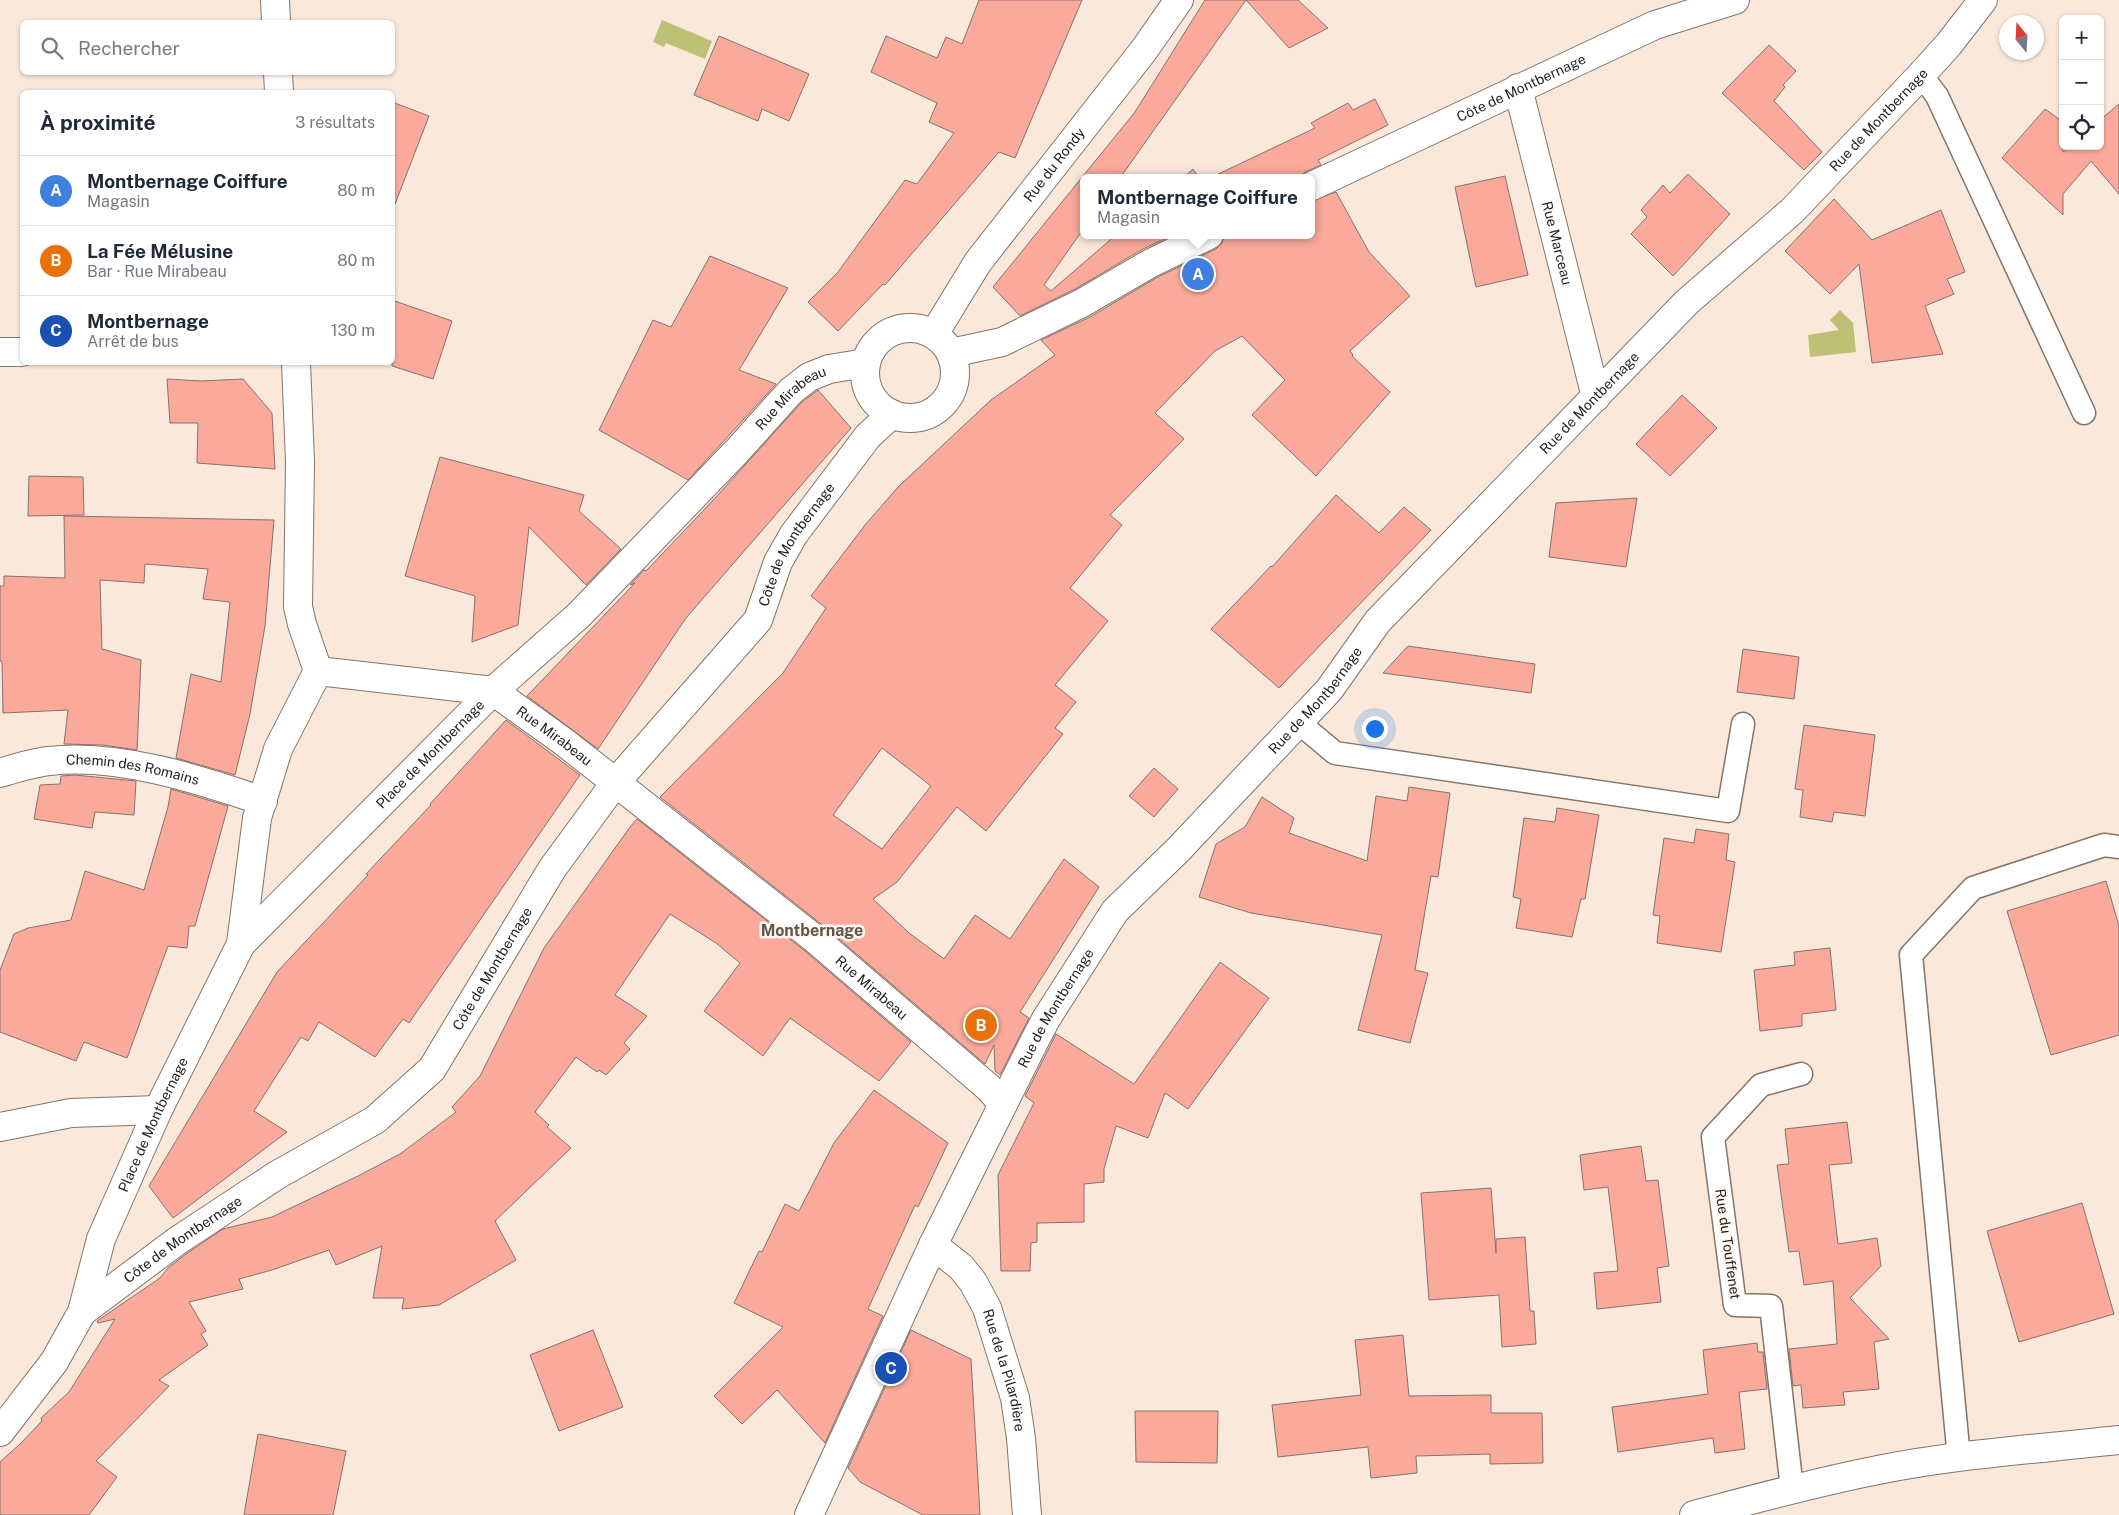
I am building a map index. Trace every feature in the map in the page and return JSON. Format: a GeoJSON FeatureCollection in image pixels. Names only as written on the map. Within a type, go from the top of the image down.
{"type":"FeatureCollection","features":[{"type":"Feature","properties":{"kind":"street"},"geometry":{"type":"LineString","coordinates":[[275,0],[276,20]]}},
{"type":"Feature","properties":{"kind":"street","name":"Rue du Rondy"},"geometry":{"type":"LineString","coordinates":[[942,344],[978,262],[1144,50],[1179,0]]}},
{"type":"Feature","properties":{"kind":"street","name":"Côte de Montbernage"},"geometry":{"type":"LineString","coordinates":[[1315,185],[1518,88],[1655,26],[1735,0]]}},
{"type":"Feature","properties":{"kind":"street","name":"Rue de Montbernage"},"geometry":{"type":"LineString","coordinates":[[809,1515],[933,1246],[1046,1019],[1115,911],[1178,850],[1329,690],[1378,621],[1687,302],[1792,211],[1921,75],[1949,44],[1983,0]]}},
{"type":"Feature","properties":{"kind":"street"},"geometry":{"type":"LineString","coordinates":[[278,75],[279,90]]}},
{"type":"Feature","properties":{"kind":"street","name":"Rue Marceau"},"geometry":{"type":"LineString","coordinates":[[1518,88],[1596,397]]}},
{"type":"Feature","properties":{"kind":"street"},"geometry":{"type":"LineString","coordinates":[[942,344],[1002,342],[1082,303],[1151,263],[1201,239]]}},
{"type":"Feature","properties":{"kind":"street"},"geometry":{"type":"LineString","coordinates":[[914,328],[921,329],[942,344],[955,367],[955,381],[950,393],[932,413],[919,418],[905,418],[892,414],[873,398],[865,375],[866,363],[872,350],[881,339],[893,332],[914,328]]}},
{"type":"Feature","properties":{"kind":"street"},"geometry":{"type":"LineString","coordinates":[[0,352],[20,352]]}},
{"type":"Feature","properties":{"kind":"street","name":"Rue Mirabeau"},"geometry":{"type":"LineString","coordinates":[[866,363],[828,369],[809,377],[791,391],[737,452],[579,615],[493,690],[564,742],[815,938],[989,1088],[1003,1104]]}},
{"type":"Feature","properties":{"kind":"street"},"geometry":{"type":"LineString","coordinates":[[296,365],[300,462],[298,607],[318,671]]}},
{"type":"Feature","properties":{"kind":"street","name":"Côte de Montbernage"},"geometry":{"type":"LineString","coordinates":[[0,1432],[54,1362],[82,1312],[202,1224],[277,1176],[375,1120],[432,1069],[552,869],[615,783],[758,620],[778,562],[794,534],[868,436],[892,414]]}},
{"type":"Feature","properties":{"kind":"street","name":"Place de Montbernage"},"geometry":{"type":"LineString","coordinates":[[241,944],[262,801],[278,748],[318,671],[493,690]]}},
{"type":"Feature","properties":{"kind":"street","name":"Place de Montbernage"},"geometry":{"type":"LineString","coordinates":[[82,1312],[101,1240],[158,1110],[241,944],[493,690]]}},
{"type":"Feature","properties":{"kind":"street","name":"Chemin des Romains"},"geometry":{"type":"LineString","coordinates":[[0,773],[48,761],[121,763],[152,769],[262,801]]}},
{"type":"Feature","properties":{"kind":"street"},"geometry":{"type":"LineString","coordinates":[[0,1127],[71,1113],[158,1110]]}},
{"type":"Feature","properties":{"kind":"street","name":"Rue de la Pilardière"},"geometry":{"type":"LineString","coordinates":[[933,1246],[961,1267],[973,1282],[987,1308],[1015,1398],[1021,1438],[1026,1515]]}},
{"type":"Feature","properties":{"kind":"street"},"geometry":{"type":"LineString","coordinates":[[1694,1515],[1792,1489],[1879,1469],[2119,1440]]}},
{"type":"Feature","properties":{"kind":"lane"},"geometry":{"type":"LineString","coordinates":[[1921,75],[1937,96],[2084,413]]}},
{"type":"Feature","properties":{"kind":"lane"},"geometry":{"type":"LineString","coordinates":[[1298,722],[1335,753],[1728,811],[1743,724]]}},
{"type":"Feature","properties":{"kind":"lane"},"geometry":{"type":"LineString","coordinates":[[1958,1458],[1911,954],[1973,888],[2104,845],[2119,847]]}},
{"type":"Feature","properties":{"kind":"lane","name":"Rue du Touffenet"},"geometry":{"type":"LineString","coordinates":[[1792,1489],[1771,1306],[1735,1305],[1713,1137],[1761,1086],[1801,1074]]}},
{"type":"Feature","properties":{"kind":"shaded area"},"geometry":{"type":"Polygon","coordinates":[[[662,20],[712,41],[705,59],[666,43],[664,47],[653,42],[662,20]]]}},
{"type":"Feature","properties":{"kind":"shaded area"},"geometry":{"type":"Polygon","coordinates":[[[1840,310],[1853,323],[1856,352],[1810,357],[1808,335],[1839,330],[1830,320],[1840,310]]]}},
{"type":"Feature","properties":{"kind":"building"},"geometry":{"type":"Polygon","coordinates":[[[979,0],[1082,0],[1015,158],[999,152],[885,285],[883,284],[838,331],[808,302],[838,272],[905,180],[917,184],[954,133],[929,122],[937,103],[871,72],[886,36],[937,58],[946,37],[962,44],[979,0]]]}},
{"type":"Feature","properties":{"kind":"building"},"geometry":{"type":"Polygon","coordinates":[[[1205,0],[1246,0],[1123,174],[1085,174],[1135,112],[1205,0]]]}},
{"type":"Feature","properties":{"kind":"building"},"geometry":{"type":"Polygon","coordinates":[[[1246,0],[1298,0],[1328,28],[1289,48],[1246,0]]]}},
{"type":"Feature","properties":{"kind":"building"},"geometry":{"type":"Polygon","coordinates":[[[719,36],[809,74],[789,121],[762,109],[758,121],[694,95],[719,36]]]}},
{"type":"Feature","properties":{"kind":"building"},"geometry":{"type":"Polygon","coordinates":[[[1769,45],[1796,71],[1783,85],[1785,87],[1774,101],[1822,152],[1804,170],[1722,93],[1769,45]]]}},
{"type":"Feature","properties":{"kind":"building"},"geometry":{"type":"Polygon","coordinates":[[[1375,99],[1388,125],[1318,160],[1321,165],[1303,174],[1218,174],[1315,128],[1311,123],[1348,103],[1353,110],[1375,99]]]}},
{"type":"Feature","properties":{"kind":"building"},"geometry":{"type":"Polygon","coordinates":[[[395,103],[429,116],[395,204],[395,103]]]}},
{"type":"Feature","properties":{"kind":"building"},"geometry":{"type":"Polygon","coordinates":[[[2119,104],[2119,194],[2091,161],[2063,194],[2063,215],[2002,158],[2045,109],[2059,119],[2059,150],[2063,150],[2063,152],[2065,150],[2104,150],[2104,117],[2119,104]]]}},
{"type":"Feature","properties":{"kind":"building"},"geometry":{"type":"Polygon","coordinates":[[[1193,169],[1196,174],[1187,174],[1193,169]]]}},
{"type":"Feature","properties":{"kind":"building"},"geometry":{"type":"Polygon","coordinates":[[[1688,174],[1730,214],[1673,276],[1631,234],[1647,217],[1641,210],[1663,185],[1670,193],[1688,174]]]}},
{"type":"Feature","properties":{"kind":"building"},"geometry":{"type":"Polygon","coordinates":[[[1505,176],[1528,275],[1476,287],[1455,187],[1505,176]]]}},
{"type":"Feature","properties":{"kind":"building"},"geometry":{"type":"Polygon","coordinates":[[[1080,180],[1080,234],[1044,285],[1051,291],[1111,239],[1164,239],[1143,249],[1075,289],[1020,316],[993,287],[1080,180]]]}},
{"type":"Feature","properties":{"kind":"building"},"geometry":{"type":"Polygon","coordinates":[[[1336,192],[1369,252],[1410,296],[1350,351],[1352,356],[1390,392],[1316,476],[1252,415],[1285,380],[1242,336],[1215,351],[1155,413],[1184,439],[1110,515],[1122,525],[1070,588],[1108,621],[1055,685],[1076,702],[1055,728],[1063,734],[986,831],[957,807],[897,882],[873,899],[909,933],[944,959],[975,915],[1010,939],[1064,859],[1099,887],[1020,1012],[1029,1018],[1000,1075],[995,1071],[994,1045],[985,1064],[825,927],[660,797],[783,673],[826,608],[811,596],[865,525],[898,487],[991,400],[1055,355],[1041,340],[1090,317],[1158,277],[1216,249],[1223,239],[1315,239],[1315,200],[1336,192]],[[882,748],[833,815],[882,849],[931,786],[882,748]]]}},
{"type":"Feature","properties":{"kind":"building"},"geometry":{"type":"Polygon","coordinates":[[[1834,199],[1872,240],[1941,210],[1965,272],[1947,279],[1954,294],[1925,306],[1943,354],[1872,363],[1859,264],[1830,294],[1785,251],[1834,199]]]}},
{"type":"Feature","properties":{"kind":"building"},"geometry":{"type":"Polygon","coordinates":[[[710,256],[788,288],[739,370],[776,384],[688,480],[599,430],[653,320],[671,327],[710,256]]]}},
{"type":"Feature","properties":{"kind":"building"},"geometry":{"type":"Polygon","coordinates":[[[395,301],[452,321],[433,379],[392,366],[395,365],[395,301]]]}},
{"type":"Feature","properties":{"kind":"building"},"geometry":{"type":"Polygon","coordinates":[[[167,379],[201,381],[243,379],[272,413],[275,469],[197,463],[198,423],[170,423],[167,379]]]}},
{"type":"Feature","properties":{"kind":"building"},"geometry":{"type":"Polygon","coordinates":[[[818,390],[851,428],[686,618],[598,749],[527,696],[635,583],[630,585],[644,570],[646,571],[717,496],[802,402],[818,390]]]}},
{"type":"Feature","properties":{"kind":"building"},"geometry":{"type":"Polygon","coordinates":[[[1682,395],[1717,428],[1670,476],[1636,444],[1682,395]]]}},
{"type":"Feature","properties":{"kind":"building"},"geometry":{"type":"Polygon","coordinates":[[[440,457],[584,495],[579,511],[621,549],[586,585],[529,527],[518,625],[472,642],[475,596],[405,576],[440,457]]]}},
{"type":"Feature","properties":{"kind":"building"},"geometry":{"type":"Polygon","coordinates":[[[29,476],[83,477],[84,515],[28,516],[29,476]]]}},
{"type":"Feature","properties":{"kind":"building"},"geometry":{"type":"Polygon","coordinates":[[[1336,495],[1379,533],[1404,507],[1431,530],[1279,688],[1211,629],[1272,567],[1336,495]]]}},
{"type":"Feature","properties":{"kind":"building"},"geometry":{"type":"Polygon","coordinates":[[[1637,498],[1626,567],[1549,557],[1556,503],[1637,498]]]}},
{"type":"Feature","properties":{"kind":"building"},"geometry":{"type":"Polygon","coordinates":[[[64,516],[274,520],[265,626],[250,714],[235,775],[176,758],[191,674],[221,682],[230,602],[203,599],[208,569],[145,564],[144,583],[100,580],[102,649],[141,660],[137,750],[103,745],[64,744],[68,710],[3,713],[2,661],[0,661],[0,586],[4,586],[4,576],[65,578],[64,516]]]}},
{"type":"Feature","properties":{"kind":"building"},"geometry":{"type":"Polygon","coordinates":[[[1408,646],[1535,664],[1531,693],[1383,673],[1408,646]]]}},
{"type":"Feature","properties":{"kind":"building"},"geometry":{"type":"Polygon","coordinates":[[[1743,649],[1799,657],[1794,699],[1737,692],[1743,649]]]}},
{"type":"Feature","properties":{"kind":"building"},"geometry":{"type":"Polygon","coordinates":[[[506,720],[580,775],[409,1023],[403,1019],[375,1057],[319,1022],[308,1041],[301,1037],[254,1111],[287,1132],[173,1218],[149,1186],[277,972],[368,875],[366,874],[431,805],[506,720]]]}},
{"type":"Feature","properties":{"kind":"building"},"geometry":{"type":"Polygon","coordinates":[[[1804,725],[1875,735],[1865,816],[1834,812],[1832,822],[1800,817],[1803,790],[1795,789],[1804,725]]]}},
{"type":"Feature","properties":{"kind":"building"},"geometry":{"type":"Polygon","coordinates":[[[1154,768],[1178,789],[1154,817],[1129,796],[1154,768]]]}},
{"type":"Feature","properties":{"kind":"building"},"geometry":{"type":"Polygon","coordinates":[[[75,775],[136,781],[134,815],[95,812],[92,828],[34,819],[40,785],[60,784],[61,776],[75,775]]]}},
{"type":"Feature","properties":{"kind":"building"},"geometry":{"type":"Polygon","coordinates":[[[1409,787],[1450,793],[1438,877],[1431,876],[1415,970],[1428,973],[1410,1043],[1358,1030],[1382,935],[1251,913],[1199,897],[1216,844],[1245,827],[1262,797],[1294,818],[1289,833],[1367,861],[1376,796],[1407,801],[1409,787]]]}},
{"type":"Feature","properties":{"kind":"building"},"geometry":{"type":"Polygon","coordinates":[[[171,789],[228,806],[195,926],[189,926],[187,948],[168,946],[127,1058],[84,1042],[76,1061],[0,1032],[0,970],[14,934],[28,928],[71,920],[85,871],[144,890],[168,807],[171,789]]]}},
{"type":"Feature","properties":{"kind":"building"},"geometry":{"type":"Polygon","coordinates":[[[1557,808],[1599,815],[1585,899],[1581,899],[1572,937],[1516,928],[1521,899],[1513,897],[1524,818],[1555,822],[1557,808]]]}},
{"type":"Feature","properties":{"kind":"building"},"geometry":{"type":"Polygon","coordinates":[[[637,819],[805,951],[911,1042],[879,1081],[790,1018],[763,1056],[704,1011],[740,963],[716,943],[670,914],[615,995],[647,1016],[624,1043],[630,1049],[606,1075],[599,1070],[597,1072],[576,1057],[535,1112],[549,1125],[547,1127],[571,1148],[495,1221],[516,1260],[439,1305],[402,1309],[404,1298],[373,1298],[382,1246],[336,1265],[329,1250],[272,1270],[239,1279],[243,1289],[189,1302],[206,1331],[201,1334],[208,1345],[159,1380],[169,1386],[96,1461],[117,1477],[89,1515],[0,1515],[0,1462],[42,1421],[41,1418],[69,1392],[115,1319],[98,1323],[97,1321],[160,1278],[168,1268],[186,1254],[223,1229],[272,1217],[358,1176],[400,1154],[456,1112],[452,1107],[480,1076],[544,948],[637,819]]]}},
{"type":"Feature","properties":{"kind":"building"},"geometry":{"type":"Polygon","coordinates":[[[1696,829],[1729,834],[1726,860],[1735,862],[1721,952],[1657,943],[1660,916],[1653,915],[1664,838],[1694,843],[1696,829]]]}},
{"type":"Feature","properties":{"kind":"building"},"geometry":{"type":"Polygon","coordinates":[[[2106,881],[2119,926],[2119,1035],[2051,1055],[2007,911],[2106,881]]]}},
{"type":"Feature","properties":{"kind":"building"},"geometry":{"type":"Polygon","coordinates":[[[1830,948],[1836,1010],[1802,1014],[1802,1026],[1760,1031],[1754,970],[1795,965],[1794,952],[1830,948]]]}},
{"type":"Feature","properties":{"kind":"building"},"geometry":{"type":"Polygon","coordinates":[[[1220,962],[1269,998],[1188,1109],[1165,1093],[1148,1138],[1116,1126],[1104,1169],[1104,1182],[1084,1184],[1084,1222],[1037,1223],[1037,1242],[1031,1243],[1030,1271],[1001,1271],[998,1175],[1034,1103],[1025,1096],[1056,1034],[1134,1084],[1220,962]]]}},
{"type":"Feature","properties":{"kind":"building"},"geometry":{"type":"Polygon","coordinates":[[[874,1090],[948,1143],[918,1207],[915,1205],[868,1309],[883,1316],[825,1443],[777,1390],[742,1424],[714,1396],[783,1327],[734,1303],[759,1251],[762,1252],[785,1204],[799,1211],[834,1143],[874,1090]]]}},
{"type":"Feature","properties":{"kind":"building"},"geometry":{"type":"Polygon","coordinates":[[[1847,1122],[1852,1163],[1829,1165],[1838,1244],[1877,1238],[1881,1266],[1850,1298],[1889,1339],[1874,1342],[1879,1389],[1843,1392],[1845,1405],[1803,1408],[1801,1385],[1793,1386],[1789,1349],[1837,1344],[1833,1281],[1804,1285],[1799,1251],[1789,1252],[1777,1165],[1789,1164],[1785,1129],[1847,1122]]]}},
{"type":"Feature","properties":{"kind":"building"},"geometry":{"type":"Polygon","coordinates":[[[1641,1146],[1646,1181],[1658,1180],[1669,1266],[1657,1268],[1661,1302],[1597,1309],[1594,1273],[1618,1271],[1608,1187],[1584,1190],[1580,1155],[1641,1146]]]}},
{"type":"Feature","properties":{"kind":"building"},"geometry":{"type":"Polygon","coordinates":[[[1491,1188],[1496,1253],[1496,1239],[1525,1237],[1530,1311],[1534,1311],[1536,1344],[1502,1347],[1499,1295],[1429,1300],[1421,1193],[1491,1188]]]}},
{"type":"Feature","properties":{"kind":"building"},"geometry":{"type":"Polygon","coordinates":[[[2082,1203],[2114,1314],[2019,1342],[1987,1231],[2082,1203]]]}},
{"type":"Feature","properties":{"kind":"building"},"geometry":{"type":"Polygon","coordinates":[[[593,1330],[623,1407],[559,1431],[530,1355],[593,1330]]]}},
{"type":"Feature","properties":{"kind":"building"},"geometry":{"type":"Polygon","coordinates":[[[911,1330],[971,1359],[980,1515],[923,1515],[860,1482],[848,1468],[911,1330]]]}},
{"type":"Feature","properties":{"kind":"building"},"geometry":{"type":"Polygon","coordinates":[[[1403,1335],[1409,1396],[1491,1395],[1491,1413],[1542,1413],[1543,1463],[1490,1464],[1490,1454],[1416,1456],[1417,1473],[1371,1478],[1368,1447],[1278,1457],[1272,1405],[1361,1395],[1355,1340],[1403,1335]]]}},
{"type":"Feature","properties":{"kind":"building"},"geometry":{"type":"Polygon","coordinates":[[[1757,1343],[1758,1352],[1763,1352],[1767,1389],[1739,1392],[1745,1449],[1715,1453],[1713,1438],[1618,1452],[1612,1407],[1708,1394],[1703,1350],[1757,1343]]]}},
{"type":"Feature","properties":{"kind":"building"},"geometry":{"type":"Polygon","coordinates":[[[1135,1411],[1218,1411],[1217,1463],[1136,1462],[1135,1411]]]}},
{"type":"Feature","properties":{"kind":"building"},"geometry":{"type":"Polygon","coordinates":[[[258,1434],[346,1451],[333,1515],[244,1515],[258,1434]]]}},
{"type":"Feature","properties":{"kind":"place","name":"Montbernage Coiffure"},"geometry":{"type":"Point","coordinates":[1198,274]}},
{"type":"Feature","properties":{"kind":"place","name":"La Fée Mélusine"},"geometry":{"type":"Point","coordinates":[981,1025]}},
{"type":"Feature","properties":{"kind":"place","name":"Montbernage"},"geometry":{"type":"Point","coordinates":[891,1368]}},
{"type":"Feature","properties":{"kind":"district","name":"Montbernage"},"geometry":{"type":"Point","coordinates":[812,930]}}]}
